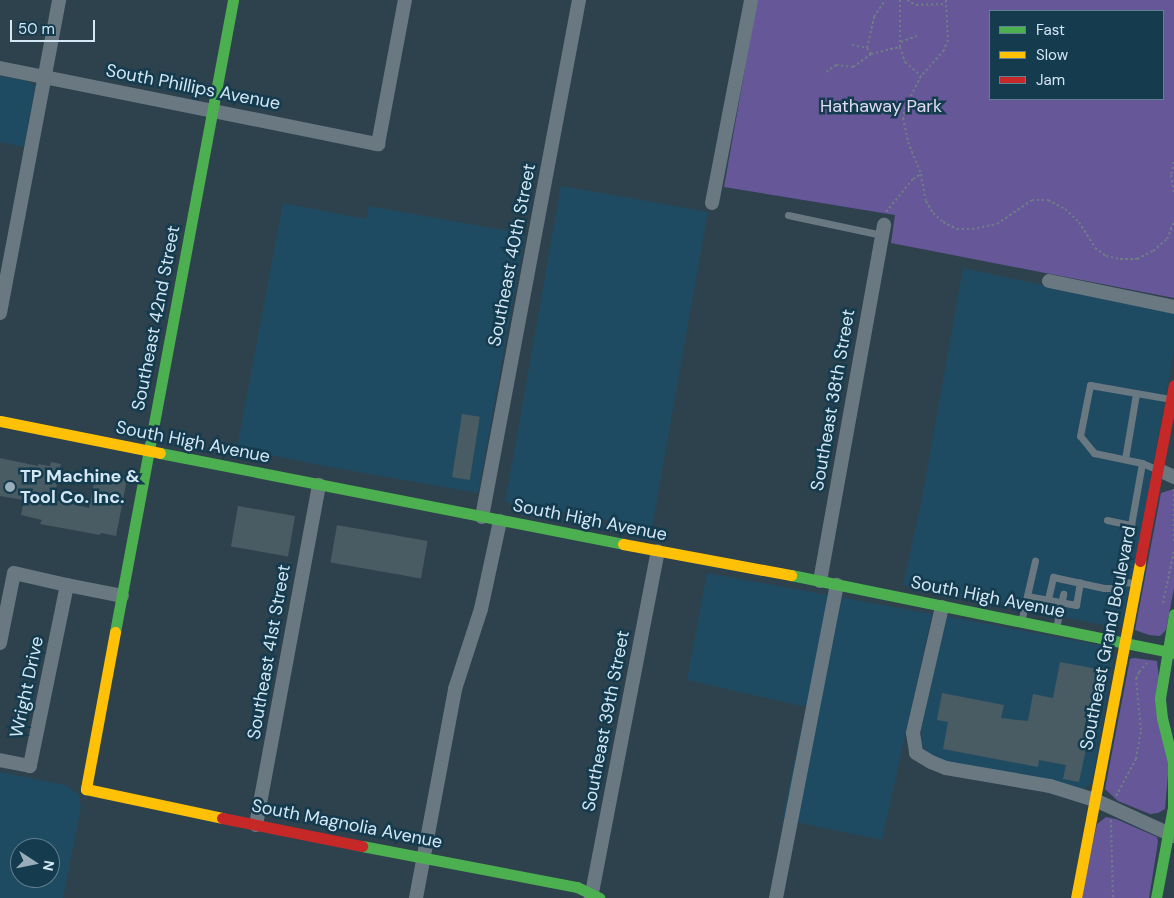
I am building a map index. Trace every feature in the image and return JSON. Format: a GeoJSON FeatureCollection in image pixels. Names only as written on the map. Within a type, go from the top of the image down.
{"type":"FeatureCollection","features":[{"type":"Feature","properties":{"kind":"street"},"geometry":{"type":"LineString","coordinates":[[0,313],[59,0]]}},
{"type":"Feature","properties":{"kind":"street","name":"Southeast 42nd Street"},"geometry":{"type":"LineString","coordinates":[[86,789],[233,0]]}},
{"type":"Feature","properties":{"kind":"street","name":"South Phillips Avenue"},"geometry":{"type":"LineString","coordinates":[[0,68],[378,144],[405,0]]}},
{"type":"Feature","properties":{"kind":"street","name":"Southeast 40th Street"},"geometry":{"type":"LineString","coordinates":[[482,517],[578,0]]}},
{"type":"Feature","properties":{"kind":"street"},"geometry":{"type":"LineString","coordinates":[[712,203],[751,0]]}},
{"type":"Feature","properties":{"kind":"street","name":"Southeast 38th Street"},"geometry":{"type":"LineString","coordinates":[[820,581],[883,230]]}},
{"type":"Feature","properties":{"kind":"street"},"geometry":{"type":"LineString","coordinates":[[1049,281],[1174,307]]}},
{"type":"Feature","properties":{"kind":"street","name":"Southeast Grand Boulevard"},"geometry":{"type":"LineString","coordinates":[[1076,898],[1174,385]]}},
{"type":"Feature","properties":{"kind":"street","name":"South High Avenue"},"geometry":{"type":"LineString","coordinates":[[0,421],[500,521],[820,581],[1170,652]]}},
{"type":"Feature","properties":{"kind":"street"},"geometry":{"type":"LineString","coordinates":[[1159,470],[1174,477]]}},
{"type":"Feature","properties":{"kind":"street","name":"Southeast 41st Street"},"geometry":{"type":"LineString","coordinates":[[256,825],[319,485]]}},
{"type":"Feature","properties":{"kind":"street"},"geometry":{"type":"LineString","coordinates":[[416,898],[456,689],[480,609],[500,521]]}},
{"type":"Feature","properties":{"kind":"street","name":"Southeast 39th Street"},"geometry":{"type":"LineString","coordinates":[[594,897],[658,551]]}},
{"type":"Feature","properties":{"kind":"street","name":"Wright Drive"},"geometry":{"type":"LineString","coordinates":[[0,643],[14,573],[122,596]]}},
{"type":"Feature","properties":{"kind":"street","name":"Wright Drive"},"geometry":{"type":"LineString","coordinates":[[0,760],[30,766],[67,585]]}},
{"type":"Feature","properties":{"kind":"street"},"geometry":{"type":"LineString","coordinates":[[776,898],[838,585]]}},
{"type":"Feature","properties":{"kind":"street"},"geometry":{"type":"LineString","coordinates":[[942,606],[914,733],[916,753],[946,768],[1050,786],[1095,800],[1171,835]]}},
{"type":"Feature","properties":{"kind":"street"},"geometry":{"type":"LineString","coordinates":[[1156,898],[1171,835],[1173,807],[1173,762],[1162,718],[1160,698],[1170,652],[1174,614]]}},
{"type":"Feature","properties":{"kind":"street","name":"South Magnolia Avenue"},"geometry":{"type":"LineString","coordinates":[[86,789],[256,825],[577,887],[594,897]]}},
{"type":"Feature","properties":{"kind":"lane"},"geometry":{"type":"LineString","coordinates":[[788,214],[883,230]]}},
{"type":"Feature","properties":{"kind":"lane"},"geometry":{"type":"LineString","coordinates":[[1159,470],[1142,463],[1094,453],[1080,436],[1090,385],[1171,400]]}},
{"type":"Feature","properties":{"kind":"lane"},"geometry":{"type":"LineString","coordinates":[[1124,459],[1136,394]]}},
{"type":"Feature","properties":{"kind":"lane"},"geometry":{"type":"LineString","coordinates":[[1107,520],[1131,524],[1142,463]]}},
{"type":"Feature","properties":{"kind":"lane"},"geometry":{"type":"LineString","coordinates":[[1021,622],[1035,561]]}},
{"type":"Feature","properties":{"kind":"lane"},"geometry":{"type":"LineString","coordinates":[[1048,599],[1053,576],[1065,581],[1080,582],[1104,588],[1113,588],[1123,582],[1137,583]]}},
{"type":"Feature","properties":{"kind":"lane"},"geometry":{"type":"LineString","coordinates":[[1027,596],[1048,599],[1062,598],[1076,605],[1080,582]]}},
{"type":"Feature","properties":{"kind":"lane"},"geometry":{"type":"LineString","coordinates":[[1056,629],[1062,598]]}},
{"type":"Feature","properties":{"kind":"path"},"geometry":{"type":"LineString","coordinates":[[867,48],[874,17],[885,0]]}},
{"type":"Feature","properties":{"kind":"path"},"geometry":{"type":"LineString","coordinates":[[900,0],[900,47],[905,62],[921,76]]}},
{"type":"Feature","properties":{"kind":"path"},"geometry":{"type":"LineString","coordinates":[[907,0],[916,5],[946,4]]}},
{"type":"Feature","properties":{"kind":"path"},"geometry":{"type":"LineString","coordinates":[[946,0],[948,40],[944,50],[921,76],[905,107],[903,118],[908,142],[921,174],[926,201],[933,213],[943,222],[957,229],[972,229],[997,224],[1032,200],[1048,200],[1065,209],[1079,222],[1096,248],[1106,256],[1120,259],[1137,258],[1153,252],[1167,239],[1174,222]]}},
{"type":"Feature","properties":{"kind":"path"},"geometry":{"type":"LineString","coordinates":[[901,42],[917,36]]}},
{"type":"Feature","properties":{"kind":"path"},"geometry":{"type":"LineString","coordinates":[[852,45],[867,48],[871,54]]}},
{"type":"Feature","properties":{"kind":"path"},"geometry":{"type":"LineString","coordinates":[[826,72],[836,65],[853,67],[871,54],[900,47]]}},
{"type":"Feature","properties":{"kind":"path"},"geometry":{"type":"LineString","coordinates":[[1174,162],[1171,175],[1174,193]]}},
{"type":"Feature","properties":{"kind":"path"},"geometry":{"type":"LineString","coordinates":[[883,230],[885,214],[889,206],[913,179],[921,174]]}},
{"type":"Feature","properties":{"kind":"path"},"geometry":{"type":"LineString","coordinates":[[1174,489],[1174,544]]}},
{"type":"Feature","properties":{"kind":"path"},"geometry":{"type":"LineString","coordinates":[[1162,605],[1174,552]]}},
{"type":"Feature","properties":{"kind":"path"},"geometry":{"type":"LineString","coordinates":[[1113,898],[1112,808],[1116,794],[1136,759],[1141,730],[1136,679],[1139,672],[1148,662],[1152,649]]}},
{"type":"Feature","properties":{"kind":"shaded area"},"geometry":{"type":"Polygon","coordinates":[[[0,76],[27,81],[35,86],[24,147],[0,142],[0,76]]]}},
{"type":"Feature","properties":{"kind":"shaded area"},"geometry":{"type":"Polygon","coordinates":[[[561,186],[708,212],[652,528],[505,502],[561,186]]]}},
{"type":"Feature","properties":{"kind":"shaded area"},"geometry":{"type":"Polygon","coordinates":[[[283,203],[366,219],[369,206],[525,234],[478,493],[319,465],[237,448],[283,203]]]}},
{"type":"Feature","properties":{"kind":"shaded area"},"geometry":{"type":"Polygon","coordinates":[[[963,268],[1174,313],[1174,350],[1138,547],[1122,623],[1113,627],[903,585],[921,504],[963,268]]]}},
{"type":"Feature","properties":{"kind":"shaded area"},"geometry":{"type":"Polygon","coordinates":[[[707,573],[932,614],[882,840],[782,819],[806,707],[687,680],[707,573]]]}},
{"type":"Feature","properties":{"kind":"shaded area"},"geometry":{"type":"Polygon","coordinates":[[[945,616],[1104,646],[1111,651],[1113,659],[1092,782],[1083,790],[946,762],[928,755],[921,743],[921,732],[945,616]]]}},
{"type":"Feature","properties":{"kind":"shaded area"},"geometry":{"type":"Polygon","coordinates":[[[0,772],[65,785],[79,795],[81,807],[63,898],[0,898],[0,772]]]}},
{"type":"Feature","properties":{"kind":"green space","name":"Hathaway Park"},"geometry":{"type":"Polygon","coordinates":[[[757,0],[1174,0],[1174,298],[891,243],[895,215],[724,187],[757,0]]]}},
{"type":"Feature","properties":{"kind":"green space"},"geometry":{"type":"Polygon","coordinates":[[[1174,489],[1174,588],[1166,630],[1160,636],[1149,635],[1135,630],[1161,493],[1174,489]]]}},
{"type":"Feature","properties":{"kind":"green space"},"geometry":{"type":"Polygon","coordinates":[[[1130,659],[1157,661],[1169,763],[1165,809],[1158,813],[1150,814],[1118,801],[1105,789],[1130,659]]]}},
{"type":"Feature","properties":{"kind":"green space"},"geometry":{"type":"Polygon","coordinates":[[[1106,817],[1116,819],[1157,837],[1158,842],[1149,898],[1081,898],[1097,824],[1106,817]]]}},
{"type":"Feature","properties":{"kind":"building"},"geometry":{"type":"Polygon","coordinates":[[[462,414],[480,417],[470,480],[452,477],[462,414]]]}},
{"type":"Feature","properties":{"kind":"building"},"geometry":{"type":"Polygon","coordinates":[[[0,458],[38,466],[38,464],[50,466],[51,462],[61,464],[54,500],[89,508],[96,473],[127,479],[116,536],[101,533],[100,535],[40,524],[42,520],[21,515],[24,500],[0,496],[0,458]]]}},
{"type":"Feature","properties":{"kind":"building"},"geometry":{"type":"Polygon","coordinates":[[[238,506],[295,516],[288,556],[231,546],[238,506]]]}},
{"type":"Feature","properties":{"kind":"building"},"geometry":{"type":"Polygon","coordinates":[[[337,525],[428,541],[421,578],[330,562],[337,525]]]}},
{"type":"Feature","properties":{"kind":"building"},"geometry":{"type":"Polygon","coordinates":[[[1060,662],[1103,670],[1079,782],[1063,779],[1066,765],[1039,760],[1038,767],[943,749],[948,722],[937,720],[942,693],[1004,705],[1001,718],[1028,721],[1033,694],[1053,698],[1060,662]]]}},
{"type":"Feature","properties":{"kind":"traffic: fast"},"geometry":{"type":"LineString","coordinates":[[115,632],[233,0]]}},
{"type":"Feature","properties":{"kind":"traffic: fast"},"geometry":{"type":"LineString","coordinates":[[160,453],[623,544]]}},
{"type":"Feature","properties":{"kind":"traffic: fast"},"geometry":{"type":"LineString","coordinates":[[791,575],[1174,653]]}},
{"type":"Feature","properties":{"kind":"traffic: fast"},"geometry":{"type":"LineString","coordinates":[[1156,898],[1173,807],[1173,762],[1162,718],[1160,698],[1174,614]]}},
{"type":"Feature","properties":{"kind":"traffic: fast"},"geometry":{"type":"LineString","coordinates":[[362,846],[577,887],[600,898]]}},
{"type":"Feature","properties":{"kind":"traffic: slow"},"geometry":{"type":"LineString","coordinates":[[0,421],[160,453]]}},
{"type":"Feature","properties":{"kind":"traffic: slow"},"geometry":{"type":"LineString","coordinates":[[623,544],[791,575]]}},
{"type":"Feature","properties":{"kind":"traffic: slow"},"geometry":{"type":"LineString","coordinates":[[1076,898],[1140,561]]}},
{"type":"Feature","properties":{"kind":"traffic: slow"},"geometry":{"type":"LineString","coordinates":[[115,632],[86,789],[222,818]]}},
{"type":"Feature","properties":{"kind":"traffic: jam"},"geometry":{"type":"LineString","coordinates":[[1140,561],[1174,385]]}},
{"type":"Feature","properties":{"kind":"traffic: jam"},"geometry":{"type":"LineString","coordinates":[[222,818],[362,846]]}},
{"type":"Feature","properties":{"kind":"place","name":"TP Machine & Tool Co. Inc."},"geometry":{"type":"Point","coordinates":[10,487]}}]}
